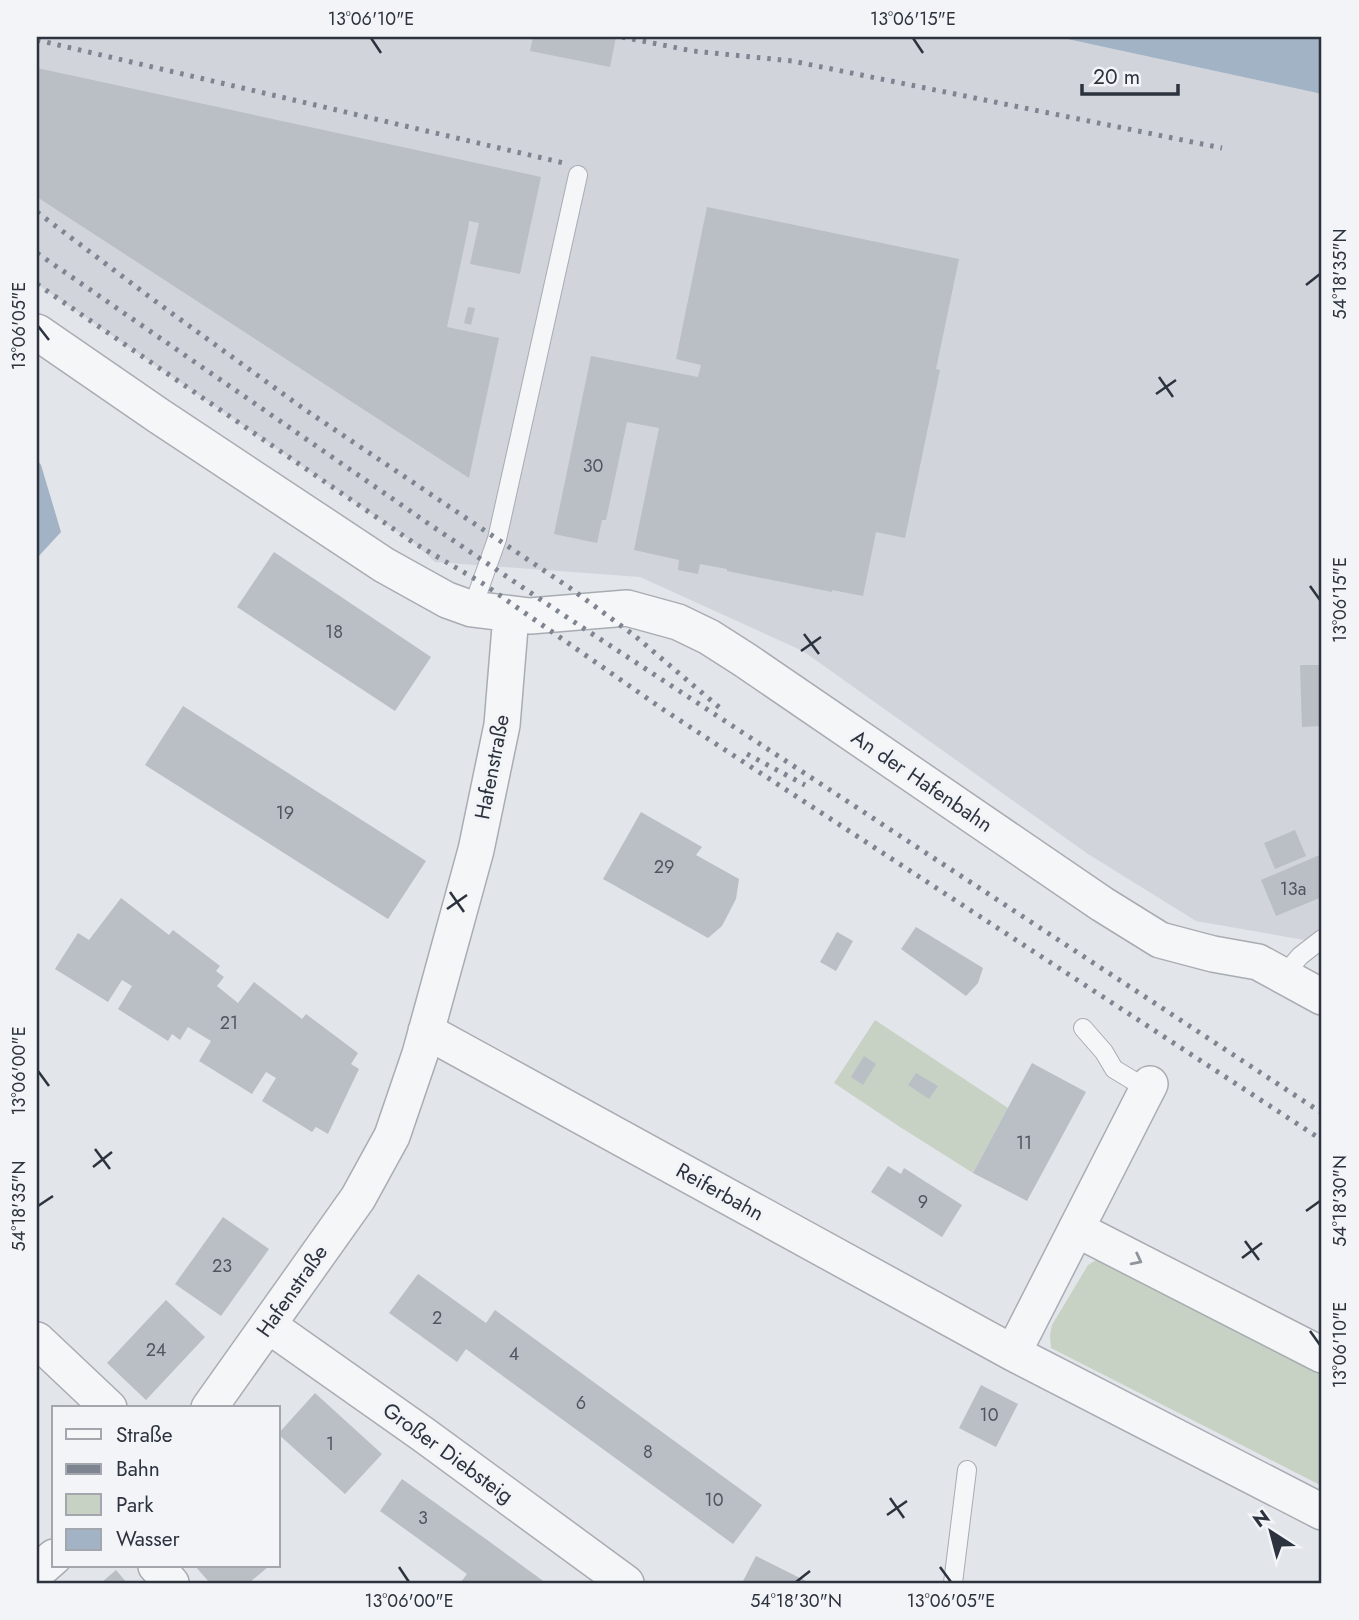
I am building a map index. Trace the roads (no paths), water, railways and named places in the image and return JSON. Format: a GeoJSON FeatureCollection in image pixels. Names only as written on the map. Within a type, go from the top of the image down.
{"type":"FeatureCollection","features":[{"type":"Feature","properties":{"kind":"street"},"geometry":{"type":"LineString","coordinates":[[37,332],[384,565],[447,600],[472,609],[511,615]]}},
{"type":"Feature","properties":{"kind":"street","name":"An der Hafenbahn"},"geometry":{"type":"LineString","coordinates":[[511,615],[530,616],[627,608],[678,622],[709,637],[1160,940],[1258,962],[1322,997]]}},
{"type":"Feature","properties":{"kind":"street","name":"Hafenstraße"},"geometry":{"type":"LineString","coordinates":[[210,1406],[358,1198],[392,1136],[426,1031],[476,850],[502,725],[511,615]]}},
{"type":"Feature","properties":{"kind":"street","name":"Reiferbahn"},"geometry":{"type":"LineString","coordinates":[[426,1031],[1013,1353],[1322,1512]]}},
{"type":"Feature","properties":{"kind":"street"},"geometry":{"type":"LineString","coordinates":[[1013,1353],[1149,1087]]}},
{"type":"Feature","properties":{"kind":"street"},"geometry":{"type":"LineString","coordinates":[[1076,1229],[1322,1355]]}},
{"type":"Feature","properties":{"kind":"street","name":"Großer Diebsteig"},"geometry":{"type":"LineString","coordinates":[[268,1325],[626,1583]]}},
{"type":"Feature","properties":{"kind":"street"},"geometry":{"type":"LineString","coordinates":[[37,1340],[107,1406]]}},
{"type":"Feature","properties":{"kind":"street"},"geometry":{"type":"LineString","coordinates":[[37,1572],[52,1559]]}},
{"type":"Feature","properties":{"kind":"street"},"geometry":{"type":"LineString","coordinates":[[158,1568],[171,1583]]}},
{"type":"Feature","properties":{"kind":"lane"},"geometry":{"type":"LineString","coordinates":[[472,609],[497,539],[578,175]]}},
{"type":"Feature","properties":{"kind":"lane"},"geometry":{"type":"LineString","coordinates":[[1283,976],[1300,956],[1322,939]]}},
{"type":"Feature","properties":{"kind":"lane"},"geometry":{"type":"LineString","coordinates":[[1083,1028],[1104,1052],[1114,1069],[1149,1087]]}},
{"type":"Feature","properties":{"kind":"lane"},"geometry":{"type":"LineString","coordinates":[[953,1583],[967,1470]]}},
{"type":"Feature","properties":{"kind":"water"},"geometry":{"type":"Polygon","coordinates":[[[1058,37],[1322,37],[1322,94],[1058,37]]]}},
{"type":"Feature","properties":{"kind":"water"},"geometry":{"type":"Polygon","coordinates":[[[37,460],[41,465],[61,532],[37,558],[37,460]]]}},
{"type":"Feature","properties":{"kind":"railway"},"geometry":{"type":"LineString","coordinates":[[622,37],[693,51],[792,61],[1222,148]]}},
{"type":"Feature","properties":{"kind":"railway"},"geometry":{"type":"LineString","coordinates":[[37,40],[568,164]]}},
{"type":"Feature","properties":{"kind":"railway"},"geometry":{"type":"LineString","coordinates":[[37,212],[304,409],[570,588],[635,636],[720,708]]}},
{"type":"Feature","properties":{"kind":"railway"},"geometry":{"type":"LineString","coordinates":[[37,253],[562,614],[1322,1113]]}},
{"type":"Feature","properties":{"kind":"railway"},"geometry":{"type":"LineString","coordinates":[[37,284],[414,543],[482,583],[664,710],[1322,1140]]}},
{"type":"Feature","properties":{"kind":"railway"},"geometry":{"type":"LineString","coordinates":[[747,754],[805,785]]}}]}
